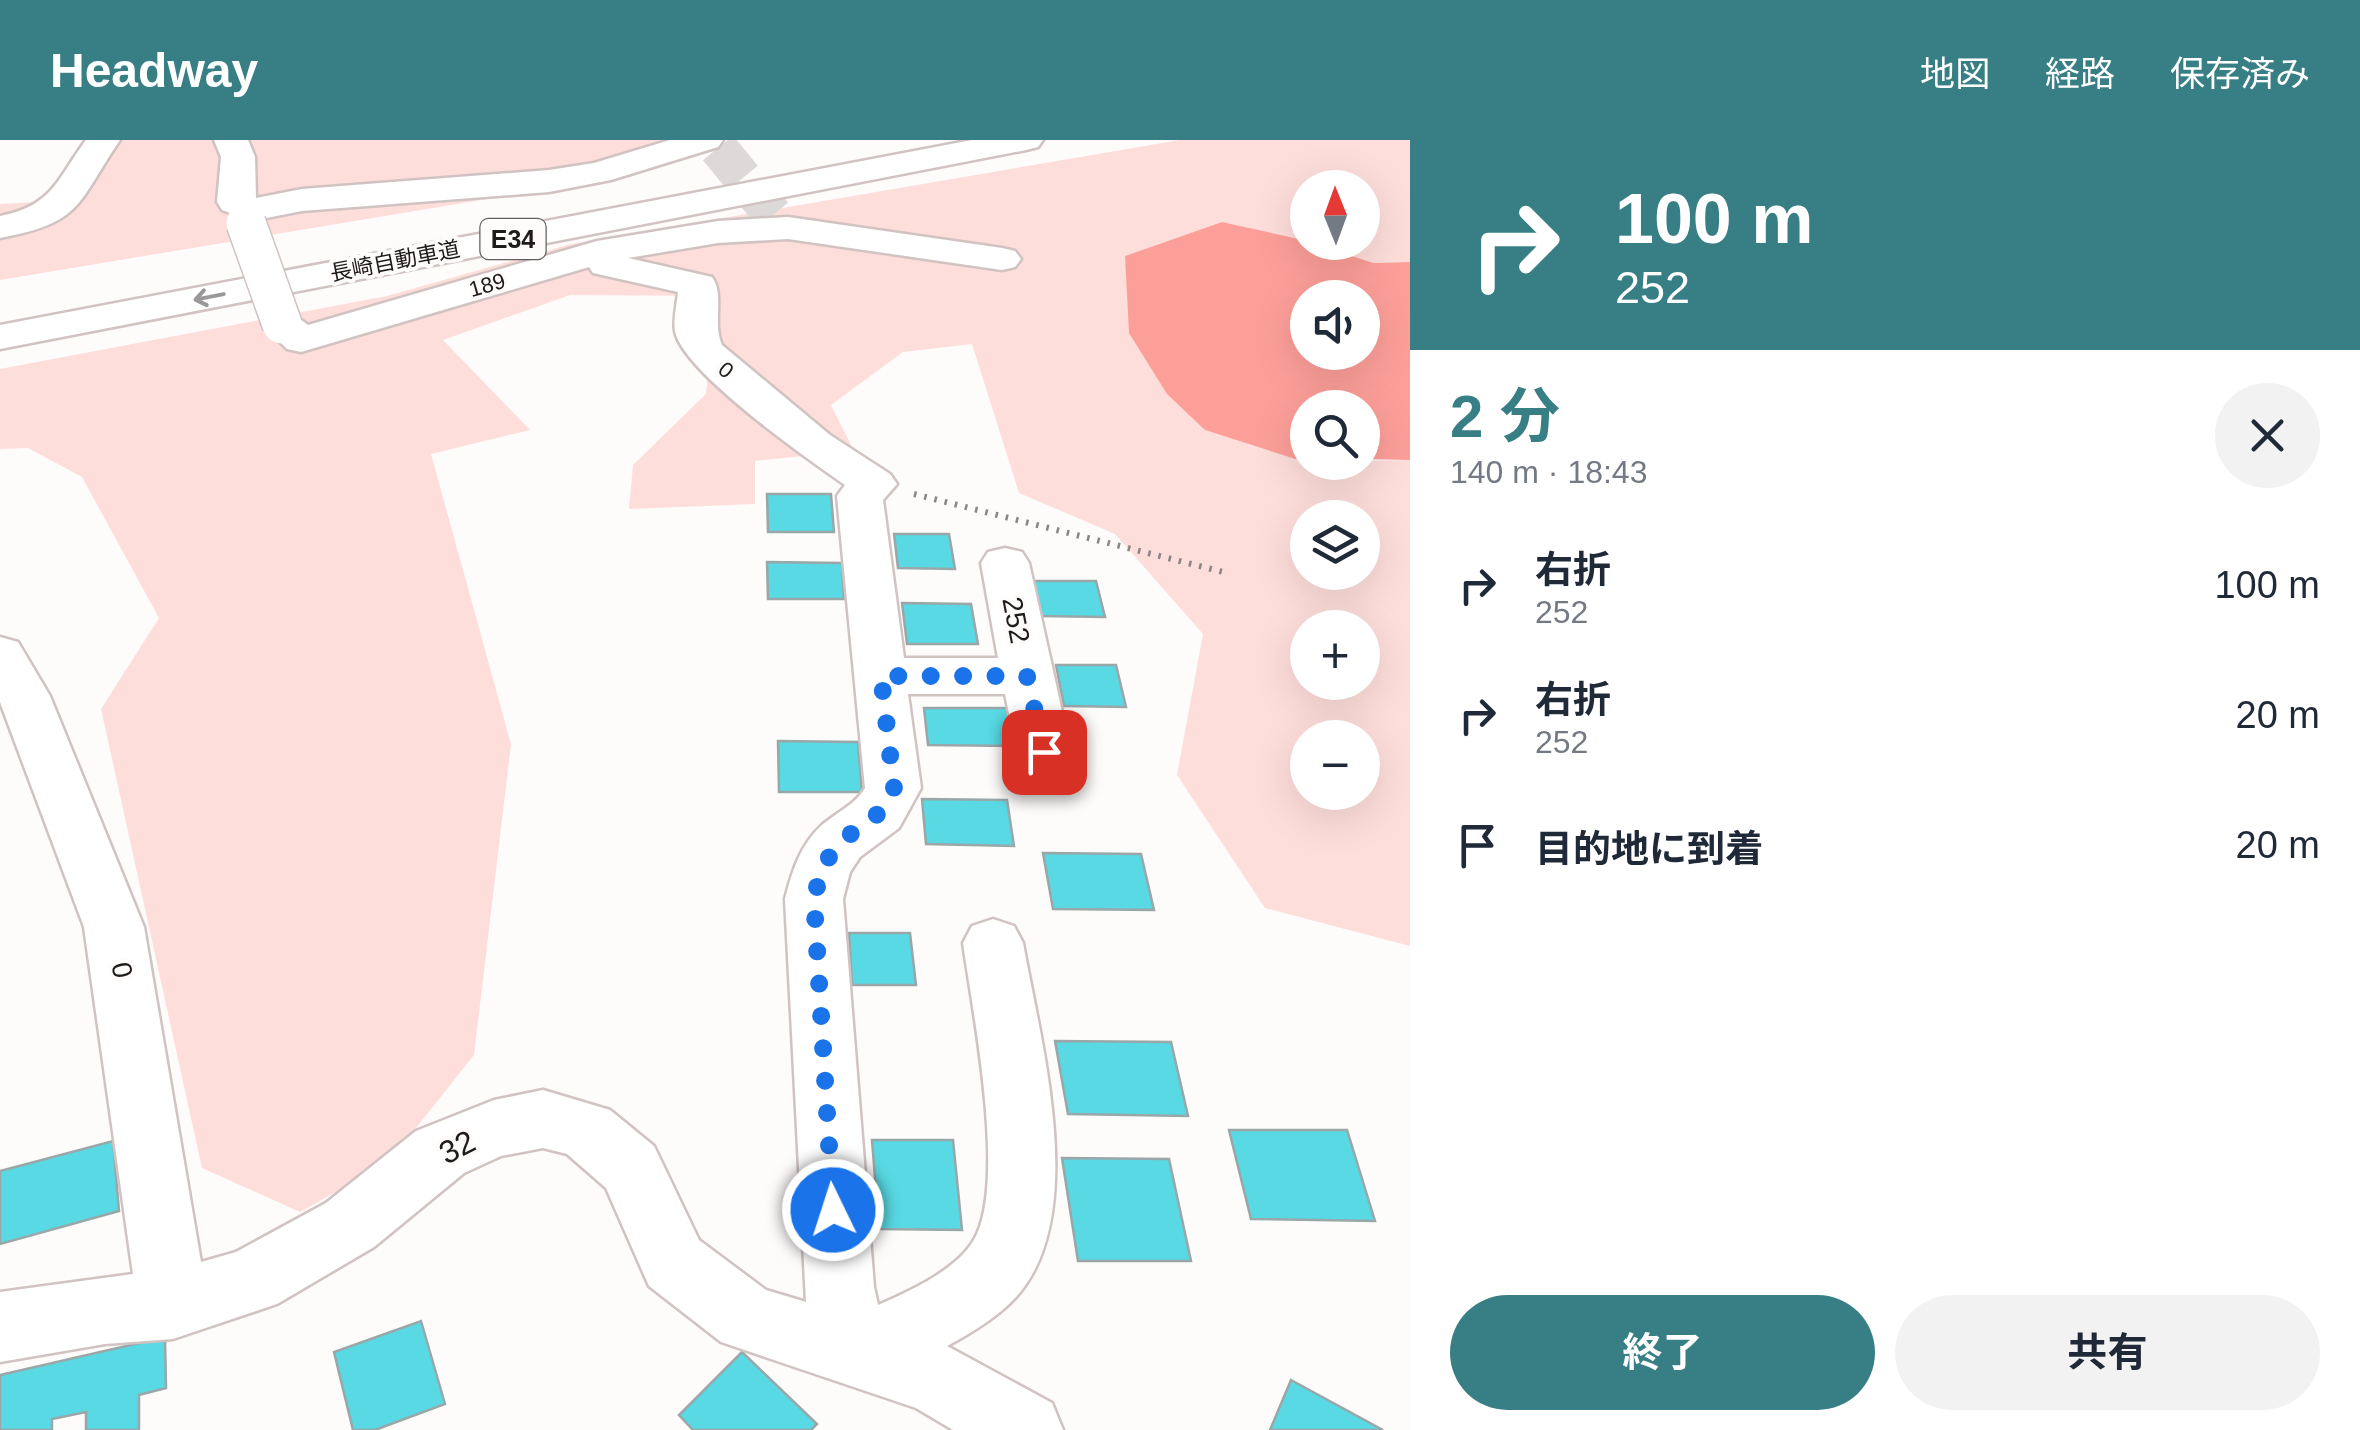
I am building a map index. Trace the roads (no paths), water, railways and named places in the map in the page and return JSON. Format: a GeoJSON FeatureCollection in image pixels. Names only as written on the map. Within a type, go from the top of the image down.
{"type":"FeatureCollection","features":[{"type":"Feature","properties":{"kind":"main road"},"geometry":{"type":"LineString","coordinates":[[0,227],[33,221],[56,209],[74,193],[103,140]]}},
{"type":"Feature","properties":{"kind":"main road","name":"189"},"geometry":{"type":"LineString","coordinates":[[231,140],[238,156],[235,202],[249,216],[282,324],[301,340],[597,252],[780,222],[1002,259]]}},
{"type":"Feature","properties":{"kind":"main road","name":"長崎自動車道"},"geometry":{"type":"LineString","coordinates":[[0,308],[898,140]]}},
{"type":"Feature","properties":{"kind":"main road","name":"長崎自動車道"},"geometry":{"type":"LineString","coordinates":[[0,338],[1026,140]]}},
{"type":"Feature","properties":{"kind":"main road"},"geometry":{"type":"LineString","coordinates":[[249,216],[302,200],[549,181],[599,173],[714,143]]}},
{"type":"Feature","properties":{"kind":"main road","name":"0"},"geometry":{"type":"LineString","coordinates":[[597,252],[606,265],[698,285],[695,330],[704,351],[867,490],[881,676]]}},
{"type":"Feature","properties":{"kind":"main road","name":"252"},"geometry":{"type":"LineString","coordinates":[[1005,563],[1044,752]]}},
{"type":"Feature","properties":{"kind":"main road","name":"0"},"geometry":{"type":"LineString","coordinates":[[0,654],[24,696],[114,927],[173,1305]]}},
{"type":"Feature","properties":{"kind":"main road"},"geometry":{"type":"LineString","coordinates":[[881,676],[894,788],[879,813],[840,842],[822,867],[814,899],[838,1287],[854,1352],[911,1330],[995,1270],[1013,1240],[1020,1212],[1020,1126],[992,943]]}},
{"type":"Feature","properties":{"kind":"main road","name":"252"},"geometry":{"type":"LineString","coordinates":[[881,676],[1027,676]]}},
{"type":"Feature","properties":{"kind":"main road","name":"32"},"geometry":{"type":"LineString","coordinates":[[0,1328],[105,1310],[173,1305],[252,1280],[350,1225],[440,1152],[494,1129],[543,1120],[587,1132],[630,1167],[674,1263],[746,1318],[934,1377],[1026,1430]]}},
{"type":"Feature","properties":{"kind":"tunnel"},"geometry":{"type":"LineString","coordinates":[[718,148],[773,215]]}}]}
